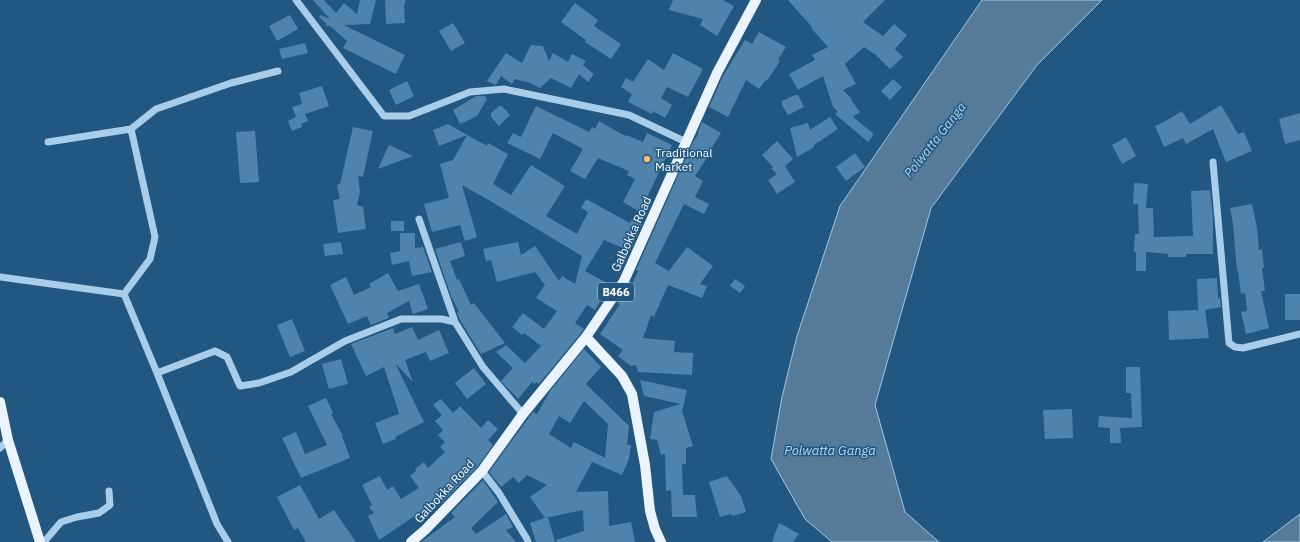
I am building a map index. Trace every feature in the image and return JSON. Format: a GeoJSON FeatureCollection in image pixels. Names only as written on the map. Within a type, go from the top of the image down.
{"type":"FeatureCollection","features":[{"type":"Feature","properties":{"kind":"main road","name":"Galbokka Road"},"geometry":{"type":"LineString","coordinates":[[411,542],[425,530],[482,471],[523,414],[586,337],[624,281],[717,73],[756,0]]}},
{"type":"Feature","properties":{"kind":"main road"},"geometry":{"type":"LineString","coordinates":[[586,337],[622,376],[632,394],[645,465],[650,511],[655,529],[661,542]]}},
{"type":"Feature","properties":{"kind":"main road"},"geometry":{"type":"LineString","coordinates":[[0,402],[8,440],[40,542]]}},
{"type":"Feature","properties":{"kind":"street"},"geometry":{"type":"LineString","coordinates":[[296,0],[384,116],[409,116],[470,92],[504,89],[629,115],[686,142]]}},
{"type":"Feature","properties":{"kind":"street"},"geometry":{"type":"LineString","coordinates":[[48,142],[131,129],[156,109],[231,83],[278,71]]}},
{"type":"Feature","properties":{"kind":"street"},"geometry":{"type":"LineString","coordinates":[[124,294],[150,259],[155,236],[131,129]]}},
{"type":"Feature","properties":{"kind":"street"},"geometry":{"type":"LineString","coordinates":[[1213,162],[1229,343],[1235,347],[1243,348],[1300,334]]}},
{"type":"Feature","properties":{"kind":"street"},"geometry":{"type":"LineString","coordinates":[[420,219],[454,322],[483,367],[523,414]]}},
{"type":"Feature","properties":{"kind":"street"},"geometry":{"type":"LineString","coordinates":[[0,277],[124,294]]}},
{"type":"Feature","properties":{"kind":"street"},"geometry":{"type":"LineString","coordinates":[[124,294],[217,524],[228,542]]}},
{"type":"Feature","properties":{"kind":"street"},"geometry":{"type":"LineString","coordinates":[[157,373],[215,351],[226,357],[240,386],[259,383],[291,372],[345,340],[401,319],[442,319],[454,322]]}},
{"type":"Feature","properties":{"kind":"street"},"geometry":{"type":"LineString","coordinates":[[0,448],[8,440]]}},
{"type":"Feature","properties":{"kind":"street"},"geometry":{"type":"LineString","coordinates":[[482,471],[499,492],[528,542]]}},
{"type":"Feature","properties":{"kind":"street"},"geometry":{"type":"LineString","coordinates":[[44,542],[62,522],[77,517],[100,513],[110,505],[109,491]]}},
{"type":"Feature","properties":{"kind":"water","name":"Polwatta Ganga"},"geometry":{"type":"Polygon","coordinates":[[[982,0],[1102,0],[1037,65],[931,208],[875,405],[905,512],[939,542],[832,542],[805,519],[771,459],[782,397],[797,336],[840,206],[982,0]]]}},
{"type":"Feature","properties":{"kind":"water"},"geometry":{"type":"Polygon","coordinates":[[[1300,514],[1300,542],[1263,542],[1300,514]]]}},
{"type":"Feature","properties":{"kind":"building"},"geometry":{"type":"Polygon","coordinates":[[[313,0],[324,0],[336,13],[344,3],[357,14],[360,0],[376,0],[370,24],[344,25],[405,55],[396,74],[343,48],[347,41],[330,26],[325,26],[327,24],[319,17],[320,15],[330,19],[313,0]]]}},
{"type":"Feature","properties":{"kind":"building"},"geometry":{"type":"Polygon","coordinates":[[[385,0],[406,0],[404,6],[405,23],[386,24],[385,0]]]}},
{"type":"Feature","properties":{"kind":"building"},"geometry":{"type":"Polygon","coordinates":[[[673,0],[723,0],[734,6],[717,36],[700,25],[703,19],[669,10],[673,0]]]}},
{"type":"Feature","properties":{"kind":"building"},"geometry":{"type":"Polygon","coordinates":[[[788,0],[885,0],[863,22],[883,36],[894,24],[907,35],[895,49],[903,57],[890,69],[876,55],[864,47],[845,64],[856,84],[843,90],[852,99],[851,100],[860,112],[853,117],[874,134],[868,142],[835,114],[838,112],[833,107],[823,76],[798,90],[789,74],[815,60],[812,55],[828,47],[788,0]]]}},
{"type":"Feature","properties":{"kind":"building"},"geometry":{"type":"Polygon","coordinates":[[[575,3],[598,20],[594,26],[621,44],[611,59],[585,42],[586,40],[561,22],[575,3]]]}},
{"type":"Feature","properties":{"kind":"building"},"geometry":{"type":"Polygon","coordinates":[[[290,15],[298,29],[277,41],[269,26],[290,15]]]}},
{"type":"Feature","properties":{"kind":"building"},"geometry":{"type":"Polygon","coordinates":[[[453,23],[465,43],[451,51],[439,31],[453,23]]]}},
{"type":"Feature","properties":{"kind":"building"},"geometry":{"type":"Polygon","coordinates":[[[759,32],[786,47],[778,60],[780,61],[767,81],[766,80],[759,89],[746,80],[728,117],[709,107],[723,76],[745,40],[752,44],[759,32]]]}},
{"type":"Feature","properties":{"kind":"building"},"geometry":{"type":"Polygon","coordinates":[[[305,43],[308,53],[282,59],[279,49],[305,43]]]}},
{"type":"Feature","properties":{"kind":"building"},"geometry":{"type":"Polygon","coordinates":[[[531,45],[543,46],[549,61],[553,53],[568,62],[572,54],[586,61],[583,65],[594,74],[588,82],[579,74],[571,88],[551,78],[540,88],[530,83],[515,79],[512,84],[501,76],[496,85],[487,81],[506,53],[522,63],[531,45]]]}},
{"type":"Feature","properties":{"kind":"building"},"geometry":{"type":"Polygon","coordinates":[[[673,53],[703,69],[688,97],[667,87],[661,98],[672,105],[665,118],[653,111],[652,114],[628,102],[632,94],[621,87],[626,78],[633,82],[648,59],[664,70],[673,53]]]}},
{"type":"Feature","properties":{"kind":"building"},"geometry":{"type":"Polygon","coordinates":[[[893,79],[902,87],[890,100],[881,91],[893,79]]]}},
{"type":"Feature","properties":{"kind":"building"},"geometry":{"type":"Polygon","coordinates":[[[407,81],[414,96],[396,105],[389,90],[407,81]]]}},
{"type":"Feature","properties":{"kind":"building"},"geometry":{"type":"Polygon","coordinates":[[[322,86],[329,106],[305,114],[308,121],[301,124],[302,127],[292,131],[288,121],[296,117],[292,107],[302,104],[299,93],[322,86]]]}},
{"type":"Feature","properties":{"kind":"building"},"geometry":{"type":"Polygon","coordinates":[[[798,95],[804,107],[788,115],[782,105],[782,101],[798,95]]]}},
{"type":"Feature","properties":{"kind":"building"},"geometry":{"type":"Polygon","coordinates":[[[476,96],[485,96],[487,99],[477,116],[460,124],[453,110],[476,96]]]}},
{"type":"Feature","properties":{"kind":"building"},"geometry":{"type":"Polygon","coordinates":[[[1221,105],[1238,134],[1244,132],[1252,151],[1226,162],[1213,129],[1186,144],[1183,138],[1164,147],[1155,126],[1182,111],[1190,124],[1221,105]]]}},
{"type":"Feature","properties":{"kind":"building"},"geometry":{"type":"Polygon","coordinates":[[[499,106],[502,106],[510,115],[499,126],[491,117],[491,113],[499,106]]]}},
{"type":"Feature","properties":{"kind":"building"},"geometry":{"type":"Polygon","coordinates":[[[536,106],[589,132],[592,127],[595,129],[599,121],[625,136],[626,135],[643,142],[647,133],[672,145],[640,212],[623,202],[635,179],[627,175],[629,171],[598,158],[585,179],[570,171],[583,149],[553,133],[540,159],[507,143],[513,133],[521,137],[536,106]]]}},
{"type":"Feature","properties":{"kind":"building"},"geometry":{"type":"Polygon","coordinates":[[[1300,113],[1300,140],[1285,144],[1279,119],[1300,113]]]}},
{"type":"Feature","properties":{"kind":"building"},"geometry":{"type":"Polygon","coordinates":[[[830,117],[838,129],[814,145],[814,147],[797,157],[790,128],[808,123],[810,130],[830,117]]]}},
{"type":"Feature","properties":{"kind":"building"},"geometry":{"type":"Polygon","coordinates":[[[702,122],[721,133],[695,176],[703,181],[695,197],[709,204],[704,214],[684,204],[655,263],[669,271],[687,247],[713,266],[700,284],[707,286],[702,298],[668,285],[654,317],[651,315],[643,338],[675,341],[674,352],[693,353],[692,375],[638,372],[636,365],[631,366],[618,356],[623,350],[600,334],[620,304],[617,303],[623,294],[627,296],[638,271],[636,270],[693,142],[698,135],[702,122]]]}},
{"type":"Feature","properties":{"kind":"building"},"geometry":{"type":"Polygon","coordinates":[[[448,124],[487,146],[488,143],[508,154],[493,184],[511,195],[531,165],[565,186],[546,216],[577,234],[588,212],[581,208],[586,199],[630,223],[632,219],[642,224],[630,251],[604,240],[585,271],[609,284],[608,286],[611,288],[605,297],[603,296],[595,310],[587,305],[575,323],[584,329],[539,384],[532,382],[518,399],[501,381],[513,368],[496,352],[506,345],[525,363],[541,346],[524,333],[522,335],[512,327],[523,313],[544,329],[557,311],[536,298],[545,285],[535,272],[497,282],[491,260],[486,261],[483,249],[518,242],[521,255],[535,246],[559,281],[562,276],[575,284],[582,256],[462,185],[477,237],[465,241],[460,225],[432,232],[424,204],[449,198],[440,164],[453,160],[467,135],[439,146],[433,130],[448,124]]]}},
{"type":"Feature","properties":{"kind":"building"},"geometry":{"type":"Polygon","coordinates":[[[353,127],[373,131],[363,177],[358,176],[360,192],[357,205],[363,207],[366,229],[338,233],[333,200],[340,199],[337,185],[340,184],[353,127]]]}},
{"type":"Feature","properties":{"kind":"building"},"geometry":{"type":"Polygon","coordinates":[[[255,131],[259,182],[240,183],[236,132],[255,131]]]}},
{"type":"Feature","properties":{"kind":"building"},"geometry":{"type":"Polygon","coordinates":[[[1126,137],[1136,156],[1122,164],[1112,145],[1126,137]]]}},
{"type":"Feature","properties":{"kind":"building"},"geometry":{"type":"Polygon","coordinates":[[[777,141],[793,159],[785,166],[795,182],[777,194],[768,180],[777,174],[762,155],[777,141]]]}},
{"type":"Feature","properties":{"kind":"building"},"geometry":{"type":"Polygon","coordinates":[[[389,145],[413,156],[378,169],[389,145]]]}},
{"type":"Feature","properties":{"kind":"building"},"geometry":{"type":"Polygon","coordinates":[[[855,153],[865,167],[846,181],[836,167],[855,153]]]}},
{"type":"Feature","properties":{"kind":"building"},"geometry":{"type":"Polygon","coordinates":[[[1134,183],[1148,184],[1146,208],[1153,208],[1154,237],[1193,236],[1191,191],[1210,190],[1213,216],[1213,254],[1186,254],[1186,257],[1168,257],[1168,254],[1146,252],[1146,271],[1136,271],[1136,252],[1134,252],[1135,234],[1139,234],[1138,204],[1133,204],[1134,183]]]}},
{"type":"Feature","properties":{"kind":"building"},"geometry":{"type":"Polygon","coordinates":[[[1252,204],[1257,228],[1259,250],[1262,249],[1264,268],[1262,268],[1265,291],[1261,291],[1269,328],[1246,334],[1241,312],[1247,311],[1245,293],[1241,294],[1230,208],[1252,204]]]}},
{"type":"Feature","properties":{"kind":"building"},"geometry":{"type":"Polygon","coordinates":[[[391,221],[404,221],[404,231],[391,231],[391,221]]]}},
{"type":"Feature","properties":{"kind":"building"},"geometry":{"type":"Polygon","coordinates":[[[400,233],[415,233],[415,248],[423,247],[432,272],[412,276],[409,261],[392,265],[390,253],[400,251],[400,233]]]}},
{"type":"Feature","properties":{"kind":"building"},"geometry":{"type":"Polygon","coordinates":[[[341,242],[343,254],[325,256],[323,244],[341,242]]]}},
{"type":"Feature","properties":{"kind":"building"},"geometry":{"type":"Polygon","coordinates":[[[461,242],[465,256],[450,261],[457,280],[459,279],[471,305],[474,303],[505,343],[481,354],[460,320],[457,313],[459,312],[451,296],[435,249],[461,242]]]}},
{"type":"Feature","properties":{"kind":"building"},"geometry":{"type":"Polygon","coordinates":[[[388,273],[398,291],[419,284],[428,309],[413,314],[409,301],[387,313],[389,318],[371,325],[367,316],[348,324],[330,285],[346,277],[354,295],[371,287],[369,284],[388,273]]]}},
{"type":"Feature","properties":{"kind":"building"},"geometry":{"type":"Polygon","coordinates":[[[1217,278],[1218,298],[1220,298],[1221,307],[1205,310],[1209,338],[1169,340],[1168,311],[1198,310],[1197,279],[1217,278]]]}},
{"type":"Feature","properties":{"kind":"building"},"geometry":{"type":"Polygon","coordinates":[[[735,279],[745,286],[740,293],[730,286],[735,279]]]}},
{"type":"Feature","properties":{"kind":"building"},"geometry":{"type":"Polygon","coordinates":[[[1285,294],[1300,294],[1300,320],[1285,320],[1285,294]]]}},
{"type":"Feature","properties":{"kind":"building"},"geometry":{"type":"Polygon","coordinates":[[[292,319],[305,351],[290,357],[277,325],[292,319]]]}},
{"type":"Feature","properties":{"kind":"building"},"geometry":{"type":"Polygon","coordinates":[[[412,327],[418,340],[439,330],[449,353],[430,361],[426,352],[405,360],[413,382],[396,365],[424,422],[395,437],[396,439],[383,444],[375,423],[399,414],[398,410],[384,367],[366,376],[351,344],[393,328],[395,334],[412,327]]]}},
{"type":"Feature","properties":{"kind":"building"},"geometry":{"type":"Polygon","coordinates":[[[584,349],[601,367],[586,384],[629,426],[627,445],[631,445],[629,459],[622,475],[592,462],[576,492],[608,491],[609,526],[631,522],[635,542],[557,542],[556,540],[584,531],[583,510],[545,518],[530,497],[547,485],[527,475],[519,483],[513,477],[501,487],[489,472],[533,412],[537,414],[550,391],[584,349]],[[584,401],[570,423],[559,416],[549,434],[571,448],[574,442],[605,458],[608,424],[584,401]]]}},
{"type":"Feature","properties":{"kind":"building"},"geometry":{"type":"Polygon","coordinates":[[[341,359],[348,384],[329,389],[322,364],[341,359]]]}},
{"type":"Feature","properties":{"kind":"building"},"geometry":{"type":"Polygon","coordinates":[[[1126,367],[1140,367],[1142,427],[1120,428],[1121,443],[1110,443],[1110,428],[1098,427],[1099,416],[1132,418],[1131,393],[1126,393],[1126,367]]]}},
{"type":"Feature","properties":{"kind":"building"},"geometry":{"type":"Polygon","coordinates":[[[474,368],[486,384],[467,399],[455,383],[474,368]]]}},
{"type":"Feature","properties":{"kind":"building"},"geometry":{"type":"Polygon","coordinates":[[[640,380],[687,390],[682,411],[693,446],[686,448],[686,464],[682,464],[683,495],[695,495],[697,517],[672,517],[671,490],[666,491],[665,454],[661,455],[657,440],[650,439],[654,412],[681,404],[644,396],[640,380]]]}},
{"type":"Feature","properties":{"kind":"building"},"geometry":{"type":"Polygon","coordinates":[[[326,398],[333,413],[331,414],[343,436],[350,458],[301,478],[282,438],[296,432],[305,454],[327,445],[308,406],[326,398]]]}},
{"type":"Feature","properties":{"kind":"building"},"geometry":{"type":"Polygon","coordinates":[[[441,399],[453,413],[460,406],[481,428],[488,420],[498,429],[488,440],[493,445],[477,467],[442,503],[441,501],[422,516],[419,513],[379,540],[368,516],[374,513],[369,507],[372,505],[362,485],[380,476],[387,490],[393,486],[401,499],[419,488],[410,476],[416,471],[415,469],[424,462],[428,468],[445,452],[440,447],[445,442],[438,435],[443,430],[435,421],[442,415],[433,405],[441,399]]]}},
{"type":"Feature","properties":{"kind":"building"},"geometry":{"type":"Polygon","coordinates":[[[1072,409],[1073,438],[1045,439],[1043,410],[1072,409]]]}},
{"type":"Feature","properties":{"kind":"building"},"geometry":{"type":"Polygon","coordinates":[[[727,476],[741,496],[746,512],[733,516],[730,514],[720,517],[709,482],[727,476]]]}},
{"type":"Feature","properties":{"kind":"building"},"geometry":{"type":"Polygon","coordinates":[[[483,480],[498,502],[471,528],[476,534],[506,514],[513,527],[506,530],[516,542],[421,542],[455,517],[451,513],[483,480]]]}},
{"type":"Feature","properties":{"kind":"building"},"geometry":{"type":"Polygon","coordinates":[[[300,485],[319,519],[334,510],[356,542],[306,542],[298,528],[294,530],[277,497],[300,485]]]}},
{"type":"Feature","properties":{"kind":"building"},"geometry":{"type":"Polygon","coordinates":[[[548,517],[555,542],[536,542],[530,523],[548,517]]]}},
{"type":"Feature","properties":{"kind":"building"},"geometry":{"type":"Polygon","coordinates":[[[779,523],[799,534],[793,542],[772,542],[779,523]]]}},
{"type":"Feature","properties":{"kind":"place","name":"Traditional Market"},"geometry":{"type":"Point","coordinates":[647,159]}}]}
